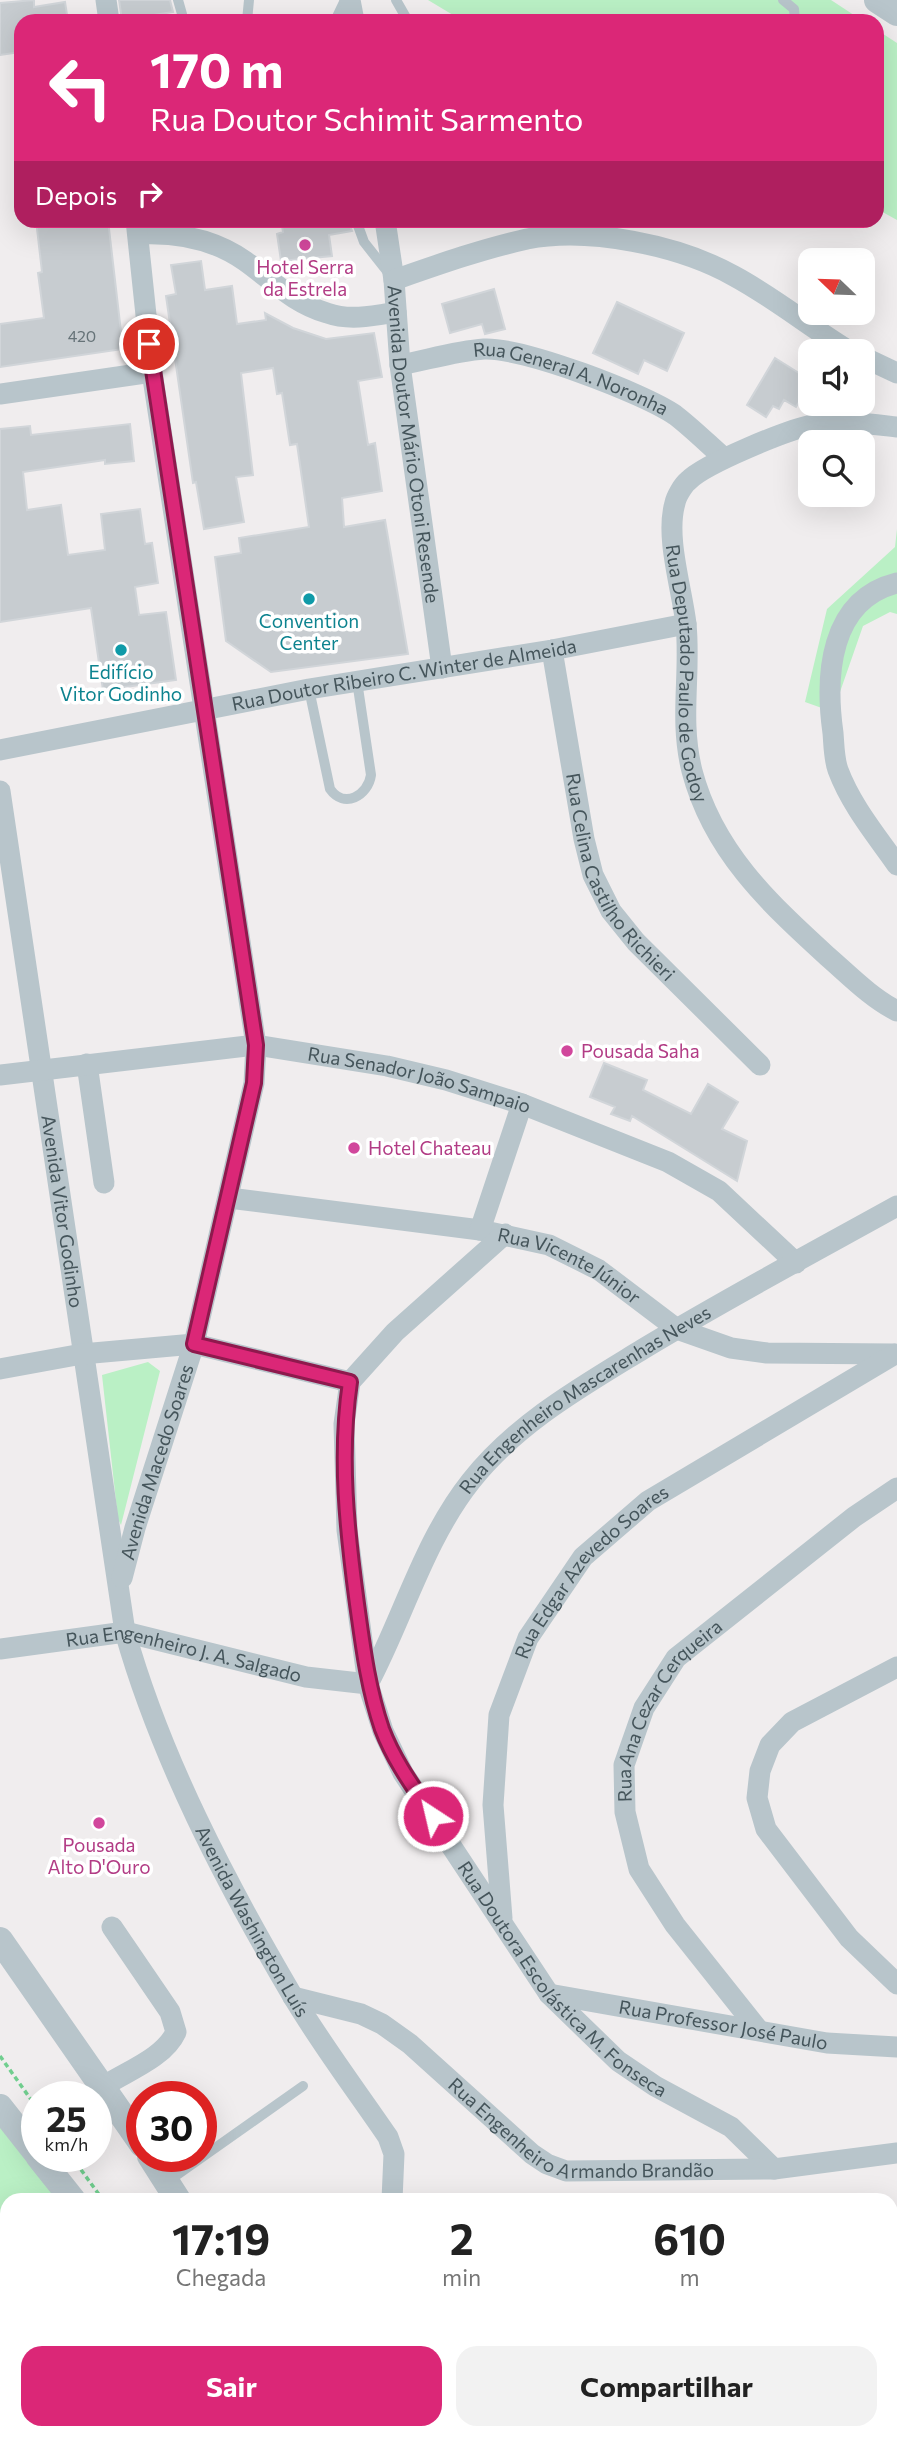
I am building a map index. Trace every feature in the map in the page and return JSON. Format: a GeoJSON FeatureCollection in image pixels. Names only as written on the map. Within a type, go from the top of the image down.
{"type":"FeatureCollection","features":[{"type":"Feature","properties":{"kind":"street"},"geometry":{"type":"LineString","coordinates":[[877,0],[897,13]]}},
{"type":"Feature","properties":{"kind":"street","name":"Avenida Macedo Soares"},"geometry":{"type":"LineString","coordinates":[[120,1587],[135,1528],[194,1344],[254,1083],[256,1045],[152,372],[137,228]]}},
{"type":"Feature","properties":{"kind":"street"},"geometry":{"type":"LineString","coordinates":[[162,228],[218,247],[244,260],[285,295],[328,314],[363,318],[396,313]]}},
{"type":"Feature","properties":{"kind":"street","name":"Avenida Doutor Mário Otoni Resende"},"geometry":{"type":"LineString","coordinates":[[387,228],[400,365],[442,668]]}},
{"type":"Feature","properties":{"kind":"street"},"geometry":{"type":"LineString","coordinates":[[394,280],[571,228],[688,256],[734,275],[830,339]]}},
{"type":"Feature","properties":{"kind":"street","name":"Rua General A. Noronha"},"geometry":{"type":"LineString","coordinates":[[400,365],[483,349],[509,350],[543,359],[643,398],[674,415],[723,458]]}},
{"type":"Feature","properties":{"kind":"street"},"geometry":{"type":"LineString","coordinates":[[875,363],[897,373]]}},
{"type":"Feature","properties":{"kind":"street"},"geometry":{"type":"LineString","coordinates":[[0,394],[152,372]]}},
{"type":"Feature","properties":{"kind":"street","name":"Rua Deputado Paulo de Godoy"},"geometry":{"type":"LineString","coordinates":[[897,428],[855,422],[812,425],[723,458],[687,481],[675,502],[672,527],[686,624],[688,662],[683,715],[692,770],[707,816],[763,897],[850,976],[897,1012]]}},
{"type":"Feature","properties":{"kind":"street"},"geometry":{"type":"LineString","coordinates":[[897,583],[884,586],[861,600],[841,628],[829,668],[828,702],[837,768],[855,805],[897,865]]}},
{"type":"Feature","properties":{"kind":"street","name":"Rua Doutor Ribeiro C. Winter de Almeida"},"geometry":{"type":"LineString","coordinates":[[0,750],[309,689],[551,650],[686,624]]}},
{"type":"Feature","properties":{"kind":"street","name":"Rua Celina Castilho Richieri"},"geometry":{"type":"LineString","coordinates":[[551,650],[593,876],[611,911],[636,942],[760,1065]]}},
{"type":"Feature","properties":{"kind":"street","name":"Avenida Vitor Godinho"},"geometry":{"type":"LineString","coordinates":[[0,791],[125,1632]]}},
{"type":"Feature","properties":{"kind":"street","name":"Rua Senador João Sampaio"},"geometry":{"type":"LineString","coordinates":[[0,1075],[256,1045],[387,1066],[446,1080],[522,1104],[615,1139],[678,1168],[719,1191],[796,1263]]}},
{"type":"Feature","properties":{"kind":"street"},"geometry":{"type":"LineString","coordinates":[[87,1064],[104,1183]]}},
{"type":"Feature","properties":{"kind":"street"},"geometry":{"type":"LineString","coordinates":[[480,1230],[522,1104]]}},
{"type":"Feature","properties":{"kind":"street","name":"Rua Vicente Júnior"},"geometry":{"type":"LineString","coordinates":[[229,1198],[480,1230],[549,1245],[599,1270],[677,1329],[731,1348],[767,1353],[896,1354]]}},
{"type":"Feature","properties":{"kind":"street","name":"Rua Engenheiro Mascarenhas Neves"},"geometry":{"type":"LineString","coordinates":[[368,1684],[434,1542],[470,1483],[502,1446],[564,1396],[677,1329],[897,1206]]}},
{"type":"Feature","properties":{"kind":"street"},"geometry":{"type":"LineString","coordinates":[[0,1369],[82,1354],[194,1344],[350,1382],[395,1332],[505,1234]]}},
{"type":"Feature","properties":{"kind":"street","name":"Rua Edgar Azevedo Soares"},"geometry":{"type":"LineString","coordinates":[[502,1920],[493,1805],[499,1715],[528,1639],[583,1557],[648,1501],[896,1354]]}},
{"type":"Feature","properties":{"kind":"street","name":"Rua Doutora Escolástica M. Fonseca"},"geometry":{"type":"LineString","coordinates":[[350,1382],[344,1424],[347,1530],[368,1684],[383,1731],[403,1773],[549,1994],[618,2061],[656,2086],[731,2127],[750,2142],[774,2169]]}},
{"type":"Feature","properties":{"kind":"street","name":"Rua Ana Cezar Cerqueira"},"geometry":{"type":"LineString","coordinates":[[757,2028],[675,1925],[639,1868],[625,1812],[624,1765],[643,1708],[676,1658],[854,1517],[897,1488]]}},
{"type":"Feature","properties":{"kind":"street"},"geometry":{"type":"LineString","coordinates":[[110,1525],[126,1531],[135,1528]]}},
{"type":"Feature","properties":{"kind":"street","name":"Rua Engenheiro J. A. Salgado"},"geometry":{"type":"LineString","coordinates":[[0,1649],[125,1632],[306,1677],[368,1684]]}},
{"type":"Feature","properties":{"kind":"street","name":"Avenida Washington Luís"},"geometry":{"type":"LineString","coordinates":[[125,1632],[139,1681],[211,1848],[293,1997],[388,2137],[394,2154],[392,2193]]}},
{"type":"Feature","properties":{"kind":"street"},"geometry":{"type":"LineString","coordinates":[[897,1667],[792,1722],[770,1745],[760,1771],[757,1798],[766,1829],[849,1938],[897,1984]]}},
{"type":"Feature","properties":{"kind":"street"},"geometry":{"type":"LineString","coordinates":[[112,1927],[170,2012],[176,2032],[171,2044],[112,2081]]}},
{"type":"Feature","properties":{"kind":"street"},"geometry":{"type":"LineString","coordinates":[[0,1940],[100,2081]]}},
{"type":"Feature","properties":{"kind":"street","name":"Rua Professor José Paulo"},"geometry":{"type":"LineString","coordinates":[[549,1994],[757,2028],[827,2043],[897,2047]]}},
{"type":"Feature","properties":{"kind":"street","name":"Rua Engenheiro Armando Brandão"},"geometry":{"type":"LineString","coordinates":[[293,1997],[361,2014],[382,2024],[410,2044],[547,2164],[566,2171],[774,2169],[897,2154]]}},
{"type":"Feature","properties":{"kind":"street"},"geometry":{"type":"LineString","coordinates":[[112,2098],[126,2120]]}},
{"type":"Feature","properties":{"kind":"street"},"geometry":{"type":"LineString","coordinates":[[0,2107],[21,2134]]}},
{"type":"Feature","properties":{"kind":"street"},"geometry":{"type":"LineString","coordinates":[[51,2172],[68,2193]]}},
{"type":"Feature","properties":{"kind":"street"},"geometry":{"type":"LineString","coordinates":[[160,2172],[172,2191]]}},
{"type":"Feature","properties":{"kind":"lane"},"geometry":{"type":"LineString","coordinates":[[178,0],[182,13]]}},
{"type":"Feature","properties":{"kind":"lane"},"geometry":{"type":"LineString","coordinates":[[783,0],[794,9],[794,14]]}},
{"type":"Feature","properties":{"kind":"lane"},"geometry":{"type":"LineString","coordinates":[[359,228],[363,242],[394,280]]}},
{"type":"Feature","properties":{"kind":"lane"},"geometry":{"type":"LineString","coordinates":[[309,689],[330,789],[335,796],[345,800],[361,796],[369,787],[371,775],[357,681]]}},
{"type":"Feature","properties":{"kind":"lane"},"geometry":{"type":"LineString","coordinates":[[172,2191],[303,2085]]}},
{"type":"Feature","properties":{"kind":"path"},"geometry":{"type":"LineString","coordinates":[[0,2056],[21,2086]]}},
{"type":"Feature","properties":{"kind":"path"},"geometry":{"type":"LineString","coordinates":[[83,2172],[98,2193]]}},
{"type":"Feature","properties":{"kind":"green space"},"geometry":{"type":"Polygon","coordinates":[[[428,0],[831,0],[852,14],[451,14],[428,0]]]}},
{"type":"Feature","properties":{"kind":"green space"},"geometry":{"type":"Polygon","coordinates":[[[884,35],[897,43],[897,220],[884,213],[884,35]]]}},
{"type":"Feature","properties":{"kind":"green space"},"geometry":{"type":"Polygon","coordinates":[[[897,529],[897,614],[890,612],[863,626],[833,712],[805,702],[827,609],[895,547],[897,529]]]}},
{"type":"Feature","properties":{"kind":"green space"},"geometry":{"type":"Polygon","coordinates":[[[148,1362],[160,1371],[121,1525],[118,1519],[102,1375],[148,1362]]]}},
{"type":"Feature","properties":{"kind":"green space"},"geometry":{"type":"Polygon","coordinates":[[[0,2112],[21,2138],[21,2172],[48,2172],[65,2193],[0,2193],[0,2112]]]}},
{"type":"Feature","properties":{"kind":"building"},"geometry":{"type":"Polygon","coordinates":[[[34,0],[34,7],[65,2],[67,14],[14,14],[14,53],[0,55],[0,3],[34,0]]]}},
{"type":"Feature","properties":{"kind":"building"},"geometry":{"type":"Polygon","coordinates":[[[119,0],[170,0],[173,12],[160,14],[121,14],[119,0]]]}},
{"type":"Feature","properties":{"kind":"building"},"geometry":{"type":"Polygon","coordinates":[[[37,228],[109,228],[123,349],[0,367],[0,324],[44,318],[38,273],[42,272],[37,228]]]}},
{"type":"Feature","properties":{"kind":"building","name":"Hotel Serra da Estrela"},"geometry":{"type":"Polygon","coordinates":[[[282,228],[351,228],[352,231],[329,235],[332,256],[281,261],[277,234],[283,232],[282,228]]]}},
{"type":"Feature","properties":{"kind":"building"},"geometry":{"type":"Polygon","coordinates":[[[201,261],[205,290],[232,286],[237,324],[266,320],[265,313],[293,328],[326,339],[374,333],[382,377],[358,381],[368,445],[375,443],[382,491],[342,498],[344,527],[385,520],[408,654],[271,672],[226,641],[215,557],[241,553],[239,538],[309,527],[297,444],[290,445],[282,393],[277,394],[273,368],[241,373],[253,475],[236,477],[244,522],[204,529],[196,482],[193,483],[166,296],[176,294],[171,265],[201,261]]]}},
{"type":"Feature","properties":{"kind":"building"},"geometry":{"type":"Polygon","coordinates":[[[494,289],[505,329],[485,334],[482,324],[450,333],[442,304],[494,289]]]}},
{"type":"Feature","properties":{"kind":"building"},"geometry":{"type":"Polygon","coordinates":[[[617,302],[684,333],[667,371],[644,360],[638,374],[593,353],[617,302]]]}},
{"type":"Feature","properties":{"kind":"building"},"geometry":{"type":"Polygon","coordinates":[[[775,358],[798,372],[796,407],[784,400],[779,409],[773,406],[766,417],[747,405],[775,358]]]}},
{"type":"Feature","properties":{"kind":"building"},"geometry":{"type":"Polygon","coordinates":[[[130,424],[134,461],[105,464],[105,460],[23,472],[27,510],[61,505],[68,555],[105,550],[101,514],[140,509],[145,544],[152,543],[158,583],[135,587],[139,615],[166,612],[176,680],[103,690],[91,608],[0,622],[0,429],[30,426],[31,435],[130,424]]]}},
{"type":"Feature","properties":{"kind":"building"},"geometry":{"type":"Polygon","coordinates":[[[604,1063],[647,1080],[643,1090],[691,1114],[708,1084],[738,1102],[722,1129],[747,1141],[737,1181],[632,1116],[630,1121],[611,1114],[615,1107],[590,1097],[604,1063]]]}},
{"type":"Feature","properties":{"kind":"place","name":"Hotel Serra da Estrela"},"geometry":{"type":"Point","coordinates":[305,245]}},
{"type":"Feature","properties":{"kind":"place","name":"Convention Center"},"geometry":{"type":"Point","coordinates":[309,599]}},
{"type":"Feature","properties":{"kind":"place","name":"Edifício Vitor Godinho"},"geometry":{"type":"Point","coordinates":[121,650]}},
{"type":"Feature","properties":{"kind":"place","name":"Pousada Saha"},"geometry":{"type":"Point","coordinates":[567,1051]}},
{"type":"Feature","properties":{"kind":"place","name":"Hotel Chateau"},"geometry":{"type":"Point","coordinates":[354,1148]}},
{"type":"Feature","properties":{"kind":"place","name":"Pousada Alto D'Ouro"},"geometry":{"type":"Point","coordinates":[99,1823]}},
{"type":"Feature","properties":{"kind":"route"},"geometry":{"type":"LineString","coordinates":[[149,344],[256,1045],[254,1083],[194,1344],[350,1382],[344,1424],[347,1530],[368,1684],[383,1731],[403,1773],[433,1816]]}}]}
